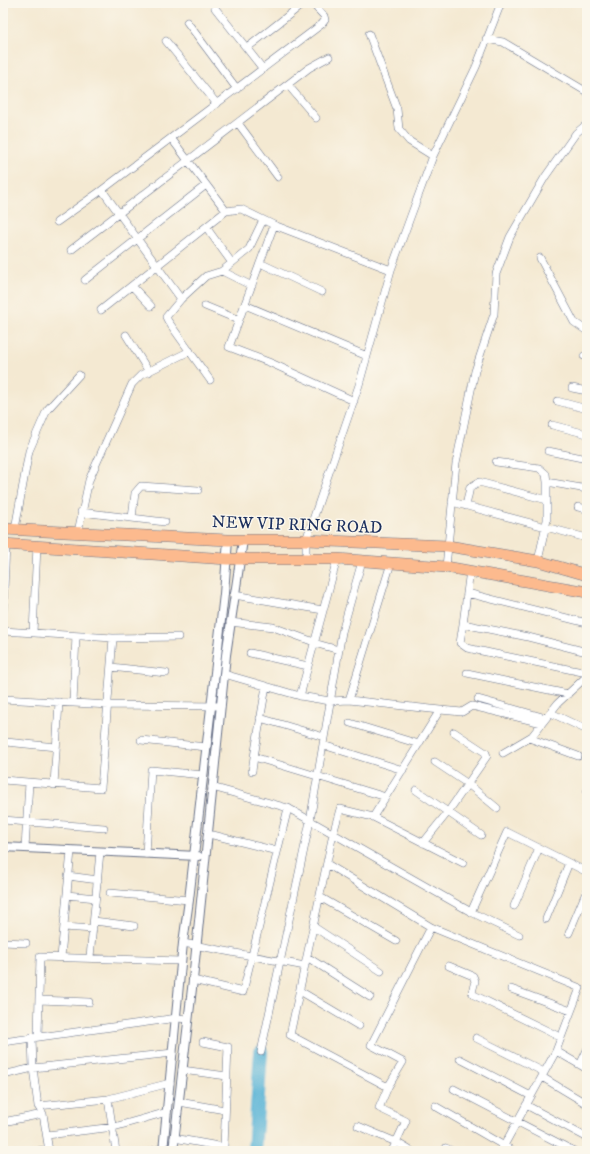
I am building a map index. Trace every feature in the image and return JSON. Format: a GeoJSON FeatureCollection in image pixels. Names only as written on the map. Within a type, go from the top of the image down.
{"type":"FeatureCollection","features":[{"type":"Feature","properties":{"kind":"main road","name":"NEW VIP RING ROAD"},"geometry":{"type":"LineString","coordinates":[[3,529],[228,540],[306,540],[448,546],[538,562],[587,575]]}},
{"type":"Feature","properties":{"kind":"main road","name":"NEW VIP RING ROAD"},"geometry":{"type":"LineString","coordinates":[[5,544],[227,559],[306,558],[446,566],[587,592]]}},
{"type":"Feature","properties":{"kind":"street"},"geometry":{"type":"LineString","coordinates":[[247,48],[304,3]]}},
{"type":"Feature","properties":{"kind":"street"},"geometry":{"type":"LineString","coordinates":[[57,222],[102,190],[322,24],[324,16],[312,3]]}},
{"type":"Feature","properties":{"kind":"street"},"geometry":{"type":"LineString","coordinates":[[306,558],[306,540],[354,401],[391,270],[433,156],[476,67],[486,39],[502,3]]}},
{"type":"Feature","properties":{"kind":"street"},"geometry":{"type":"LineString","coordinates":[[215,8],[263,69]]}},
{"type":"Feature","properties":{"kind":"street"},"geometry":{"type":"LineString","coordinates":[[187,22],[237,89]]}},
{"type":"Feature","properties":{"kind":"street"},"geometry":{"type":"LineString","coordinates":[[369,34],[396,109],[399,129],[409,141],[433,156]]}},
{"type":"Feature","properties":{"kind":"street"},"geometry":{"type":"LineString","coordinates":[[486,39],[503,42],[587,92]]}},
{"type":"Feature","properties":{"kind":"street"},"geometry":{"type":"LineString","coordinates":[[166,41],[217,104]]}},
{"type":"Feature","properties":{"kind":"street"},"geometry":{"type":"LineString","coordinates":[[71,250],[309,68],[329,57]]}},
{"type":"Feature","properties":{"kind":"street"},"geometry":{"type":"LineString","coordinates":[[288,85],[316,118]]}},
{"type":"Feature","properties":{"kind":"street"},"geometry":{"type":"LineString","coordinates":[[238,123],[278,176]]}},
{"type":"Feature","properties":{"kind":"street"},"geometry":{"type":"LineString","coordinates":[[446,566],[456,463],[475,371],[494,314],[496,274],[510,237],[545,177],[576,133],[587,124]]}},
{"type":"Feature","properties":{"kind":"street"},"geometry":{"type":"LineString","coordinates":[[171,138],[226,211]]}},
{"type":"Feature","properties":{"kind":"street"},"geometry":{"type":"LineString","coordinates":[[85,280],[206,185]]}},
{"type":"Feature","properties":{"kind":"street"},"geometry":{"type":"LineString","coordinates":[[102,190],[181,299]]}},
{"type":"Feature","properties":{"kind":"street"},"geometry":{"type":"LineString","coordinates":[[101,310],[226,211],[241,209],[274,225],[391,270]]}},
{"type":"Feature","properties":{"kind":"street"},"geometry":{"type":"LineString","coordinates":[[210,380],[166,317],[181,299],[206,276],[222,271],[249,249],[264,220]]}},
{"type":"Feature","properties":{"kind":"street"},"geometry":{"type":"LineString","coordinates":[[274,225],[229,347],[271,363],[354,401]]}},
{"type":"Feature","properties":{"kind":"street"},"geometry":{"type":"LineString","coordinates":[[206,227],[232,263]]}},
{"type":"Feature","properties":{"kind":"street"},"geometry":{"type":"LineString","coordinates":[[540,258],[574,322],[587,332]]}},
{"type":"Feature","properties":{"kind":"street"},"geometry":{"type":"LineString","coordinates":[[260,263],[322,292]]}},
{"type":"Feature","properties":{"kind":"street"},"geometry":{"type":"LineString","coordinates":[[222,271],[252,286]]}},
{"type":"Feature","properties":{"kind":"street"},"geometry":{"type":"LineString","coordinates":[[132,286],[151,306]]}},
{"type":"Feature","properties":{"kind":"street"},"geometry":{"type":"LineString","coordinates":[[245,305],[367,356]]}},
{"type":"Feature","properties":{"kind":"street"},"geometry":{"type":"LineString","coordinates":[[205,306],[239,320]]}},
{"type":"Feature","properties":{"kind":"street"},"geometry":{"type":"LineString","coordinates":[[126,335],[149,372]]}},
{"type":"Feature","properties":{"kind":"street"},"geometry":{"type":"LineString","coordinates":[[78,532],[81,512],[92,471],[135,379],[190,351]]}},
{"type":"Feature","properties":{"kind":"street"},"geometry":{"type":"LineString","coordinates":[[15,529],[29,452],[47,410],[79,375]]}},
{"type":"Feature","properties":{"kind":"street"},"geometry":{"type":"LineString","coordinates":[[572,388],[587,391]]}},
{"type":"Feature","properties":{"kind":"street"},"geometry":{"type":"LineString","coordinates":[[557,401],[587,409]]}},
{"type":"Feature","properties":{"kind":"street"},"geometry":{"type":"LineString","coordinates":[[552,425],[587,434]]}},
{"type":"Feature","properties":{"kind":"street"},"geometry":{"type":"LineString","coordinates":[[548,451],[587,458]]}},
{"type":"Feature","properties":{"kind":"street"},"geometry":{"type":"LineString","coordinates":[[496,462],[539,468],[546,474],[548,520],[538,562]]}},
{"type":"Feature","properties":{"kind":"street"},"geometry":{"type":"LineString","coordinates":[[466,506],[470,487],[479,482],[547,500]]}},
{"type":"Feature","properties":{"kind":"street"},"geometry":{"type":"LineString","coordinates":[[547,482],[587,489]]}},
{"type":"Feature","properties":{"kind":"street"},"geometry":{"type":"LineString","coordinates":[[132,518],[135,493],[141,486],[198,490]]}},
{"type":"Feature","properties":{"kind":"street"},"geometry":{"type":"LineString","coordinates":[[452,502],[587,538]]}},
{"type":"Feature","properties":{"kind":"street"},"geometry":{"type":"LineString","coordinates":[[578,507],[587,509]]}},
{"type":"Feature","properties":{"kind":"street"},"geometry":{"type":"LineString","coordinates":[[81,512],[165,522]]}},
{"type":"Feature","properties":{"kind":"street"},"geometry":{"type":"LineString","coordinates":[[152,1151],[163,1150],[177,1018],[181,961],[190,900],[228,540]]}},
{"type":"Feature","properties":{"kind":"street"},"geometry":{"type":"LineString","coordinates":[[173,1151],[193,980],[224,674],[238,559],[243,540]]}},
{"type":"Feature","properties":{"kind":"street"},"geometry":{"type":"LineString","coordinates":[[3,612],[5,544]]}},
{"type":"Feature","properties":{"kind":"street"},"geometry":{"type":"LineString","coordinates":[[33,633],[38,546]]}},
{"type":"Feature","properties":{"kind":"street"},"geometry":{"type":"LineString","coordinates":[[300,696],[337,559]]}},
{"type":"Feature","properties":{"kind":"street"},"geometry":{"type":"LineString","coordinates":[[261,1052],[310,821],[342,632],[362,561]]}},
{"type":"Feature","properties":{"kind":"street"},"geometry":{"type":"LineString","coordinates":[[349,700],[391,563]]}},
{"type":"Feature","properties":{"kind":"street"},"geometry":{"type":"LineString","coordinates":[[470,570],[460,643],[467,648],[587,673]]}},
{"type":"Feature","properties":{"kind":"street"},"geometry":{"type":"LineString","coordinates":[[466,593],[587,623]]}},
{"type":"Feature","properties":{"kind":"street"},"geometry":{"type":"LineString","coordinates":[[234,596],[323,610]]}},
{"type":"Feature","properties":{"kind":"street"},"geometry":{"type":"LineString","coordinates":[[230,622],[273,627],[339,650]]}},
{"type":"Feature","properties":{"kind":"street"},"geometry":{"type":"LineString","coordinates":[[463,624],[528,637],[587,652]]}},
{"type":"Feature","properties":{"kind":"street"},"geometry":{"type":"LineString","coordinates":[[3,631],[113,638],[178,637]]}},
{"type":"Feature","properties":{"kind":"street"},"geometry":{"type":"LineString","coordinates":[[73,703],[76,636]]}},
{"type":"Feature","properties":{"kind":"street"},"geometry":{"type":"LineString","coordinates":[[3,780],[101,788],[109,705],[113,638]]}},
{"type":"Feature","properties":{"kind":"street"},"geometry":{"type":"LineString","coordinates":[[250,653],[308,666]]}},
{"type":"Feature","properties":{"kind":"street"},"geometry":{"type":"LineString","coordinates":[[111,667],[166,673]]}},
{"type":"Feature","properties":{"kind":"street"},"geometry":{"type":"LineString","coordinates":[[467,673],[568,694]]}},
{"type":"Feature","properties":{"kind":"street"},"geometry":{"type":"LineString","coordinates":[[224,674],[300,696],[330,701],[349,700],[462,712],[472,706],[546,718]]}},
{"type":"Feature","properties":{"kind":"street"},"geometry":{"type":"LineString","coordinates":[[503,752],[529,738],[568,694],[587,676]]}},
{"type":"Feature","properties":{"kind":"street"},"geometry":{"type":"LineString","coordinates":[[252,771],[266,686]]}},
{"type":"Feature","properties":{"kind":"street"},"geometry":{"type":"LineString","coordinates":[[3,699],[109,705],[221,706]]}},
{"type":"Feature","properties":{"kind":"street"},"geometry":{"type":"LineString","coordinates":[[478,699],[587,730]]}},
{"type":"Feature","properties":{"kind":"street"},"geometry":{"type":"LineString","coordinates":[[54,784],[59,702]]}},
{"type":"Feature","properties":{"kind":"street"},"geometry":{"type":"LineString","coordinates":[[373,817],[440,710]]}},
{"type":"Feature","properties":{"kind":"street"},"geometry":{"type":"LineString","coordinates":[[260,718],[324,737]]}},
{"type":"Feature","properties":{"kind":"street"},"geometry":{"type":"LineString","coordinates":[[350,723],[419,744]]}},
{"type":"Feature","properties":{"kind":"street"},"geometry":{"type":"LineString","coordinates":[[423,843],[448,812],[487,756],[486,753],[454,732]]}},
{"type":"Feature","properties":{"kind":"street"},"geometry":{"type":"LineString","coordinates":[[529,738],[578,756]]}},
{"type":"Feature","properties":{"kind":"street"},"geometry":{"type":"LineString","coordinates":[[141,740],[206,747]]}},
{"type":"Feature","properties":{"kind":"street"},"geometry":{"type":"LineString","coordinates":[[6,742],[56,747]]}},
{"type":"Feature","properties":{"kind":"street"},"geometry":{"type":"LineString","coordinates":[[323,745],[403,770]]}},
{"type":"Feature","properties":{"kind":"street"},"geometry":{"type":"LineString","coordinates":[[254,757],[386,797]]}},
{"type":"Feature","properties":{"kind":"street"},"geometry":{"type":"LineString","coordinates":[[435,762],[468,784],[497,808]]}},
{"type":"Feature","properties":{"kind":"street"},"geometry":{"type":"LineString","coordinates":[[146,854],[151,770],[203,775]]}},
{"type":"Feature","properties":{"kind":"street"},"geometry":{"type":"LineString","coordinates":[[25,848],[29,783]]}},
{"type":"Feature","properties":{"kind":"street"},"geometry":{"type":"LineString","coordinates":[[212,787],[288,808],[471,912],[519,936]]}},
{"type":"Feature","properties":{"kind":"street"},"geometry":{"type":"LineString","coordinates":[[416,790],[480,835]]}},
{"type":"Feature","properties":{"kind":"street"},"geometry":{"type":"LineString","coordinates":[[193,980],[243,992],[288,808]]}},
{"type":"Feature","properties":{"kind":"street"},"geometry":{"type":"LineString","coordinates":[[388,1088],[290,1035],[333,834],[340,809],[373,817],[463,863]]}},
{"type":"Feature","properties":{"kind":"street"},"geometry":{"type":"LineString","coordinates":[[3,820],[104,828]]}},
{"type":"Feature","properties":{"kind":"street"},"geometry":{"type":"LineString","coordinates":[[471,912],[507,832],[587,872]]}},
{"type":"Feature","properties":{"kind":"street"},"geometry":{"type":"LineString","coordinates":[[213,835],[277,851]]}},
{"type":"Feature","properties":{"kind":"street"},"geometry":{"type":"LineString","coordinates":[[3,847],[205,857]]}},
{"type":"Feature","properties":{"kind":"street"},"geometry":{"type":"LineString","coordinates":[[514,906],[539,848]]}},
{"type":"Feature","properties":{"kind":"street"},"geometry":{"type":"LineString","coordinates":[[61,957],[71,851]]}},
{"type":"Feature","properties":{"kind":"street"},"geometry":{"type":"LineString","coordinates":[[90,957],[100,852]]}},
{"type":"Feature","properties":{"kind":"street"},"geometry":{"type":"LineString","coordinates":[[546,919],[569,863]]}},
{"type":"Feature","properties":{"kind":"street"},"geometry":{"type":"LineString","coordinates":[[327,864],[431,927],[580,988],[560,1037],[556,1051],[502,1149]]}},
{"type":"Feature","properties":{"kind":"street"},"geometry":{"type":"LineString","coordinates":[[68,876],[98,880]]}},
{"type":"Feature","properties":{"kind":"street"},"geometry":{"type":"LineString","coordinates":[[569,933],[587,890]]}},
{"type":"Feature","properties":{"kind":"street"},"geometry":{"type":"LineString","coordinates":[[110,893],[190,900]]}},
{"type":"Feature","properties":{"kind":"street"},"geometry":{"type":"LineString","coordinates":[[67,895],[96,898]]}},
{"type":"Feature","properties":{"kind":"street"},"geometry":{"type":"LineString","coordinates":[[320,897],[396,941]]}},
{"type":"Feature","properties":{"kind":"street"},"geometry":{"type":"LineString","coordinates":[[94,921],[134,926]]}},
{"type":"Feature","properties":{"kind":"street"},"geometry":{"type":"LineString","coordinates":[[314,926],[381,971]]}},
{"type":"Feature","properties":{"kind":"street"},"geometry":{"type":"LineString","coordinates":[[64,927],[93,929]]}},
{"type":"Feature","properties":{"kind":"street"},"geometry":{"type":"LineString","coordinates":[[392,1151],[406,1121],[379,1108],[388,1088],[403,1062],[371,1045],[431,927]]}},
{"type":"Feature","properties":{"kind":"street"},"geometry":{"type":"LineString","coordinates":[[3,942],[26,944]]}},
{"type":"Feature","properties":{"kind":"street"},"geometry":{"type":"LineString","coordinates":[[183,944],[252,955],[305,966]]}},
{"type":"Feature","properties":{"kind":"street"},"geometry":{"type":"LineString","coordinates":[[38,1151],[49,1150],[43,1114],[38,1106],[33,1068],[39,1000],[40,957],[90,957],[181,961]]}},
{"type":"Feature","properties":{"kind":"street"},"geometry":{"type":"LineString","coordinates":[[307,957],[370,997]]}},
{"type":"Feature","properties":{"kind":"street"},"geometry":{"type":"LineString","coordinates":[[449,966],[473,976],[475,981],[472,992],[474,995],[560,1037]]}},
{"type":"Feature","properties":{"kind":"street"},"geometry":{"type":"LineString","coordinates":[[511,989],[571,1011]]}},
{"type":"Feature","properties":{"kind":"street"},"geometry":{"type":"LineString","coordinates":[[300,991],[359,1026]]}},
{"type":"Feature","properties":{"kind":"street"},"geometry":{"type":"LineString","coordinates":[[39,1000],[89,1002]]}},
{"type":"Feature","properties":{"kind":"street"},"geometry":{"type":"LineString","coordinates":[[3,1042],[35,1036],[177,1018],[188,1019]]}},
{"type":"Feature","properties":{"kind":"street"},"geometry":{"type":"LineString","coordinates":[[476,1038],[543,1075],[587,1104]]}},
{"type":"Feature","properties":{"kind":"street"},"geometry":{"type":"LineString","coordinates":[[174,1138],[224,1147],[228,1047],[203,1042]]}},
{"type":"Feature","properties":{"kind":"street"},"geometry":{"type":"LineString","coordinates":[[580,1065],[587,1050]]}},
{"type":"Feature","properties":{"kind":"street"},"geometry":{"type":"LineString","coordinates":[[556,1051],[587,1069]]}},
{"type":"Feature","properties":{"kind":"street"},"geometry":{"type":"LineString","coordinates":[[3,1075],[33,1068],[173,1053]]}},
{"type":"Feature","properties":{"kind":"street"},"geometry":{"type":"LineString","coordinates":[[460,1059],[531,1096]]}},
{"type":"Feature","properties":{"kind":"street"},"geometry":{"type":"LineString","coordinates":[[182,1070],[227,1076]]}},
{"type":"Feature","properties":{"kind":"street"},"geometry":{"type":"LineString","coordinates":[[38,1106],[108,1099],[170,1083]]}},
{"type":"Feature","properties":{"kind":"street"},"geometry":{"type":"LineString","coordinates":[[454,1089],[574,1151]]}},
{"type":"Feature","properties":{"kind":"street"},"geometry":{"type":"LineString","coordinates":[[108,1099],[114,1126],[116,1151]]}},
{"type":"Feature","properties":{"kind":"street"},"geometry":{"type":"LineString","coordinates":[[179,1102],[226,1110]]}},
{"type":"Feature","properties":{"kind":"street"},"geometry":{"type":"LineString","coordinates":[[526,1105],[584,1136]]}},
{"type":"Feature","properties":{"kind":"street"},"geometry":{"type":"LineString","coordinates":[[435,1106],[502,1149],[513,1151]]}},
{"type":"Feature","properties":{"kind":"street"},"geometry":{"type":"LineString","coordinates":[[47,1135],[114,1126],[167,1112]]}},
{"type":"Feature","properties":{"kind":"street"},"geometry":{"type":"LineString","coordinates":[[3,1122],[43,1114]]}},
{"type":"Feature","properties":{"kind":"street"},"geometry":{"type":"LineString","coordinates":[[358,1126],[396,1142],[411,1151]]}},
{"type":"Feature","properties":{"kind":"waterway"},"geometry":{"type":"LineString","coordinates":[[254,1151],[261,1052]]}}]}
